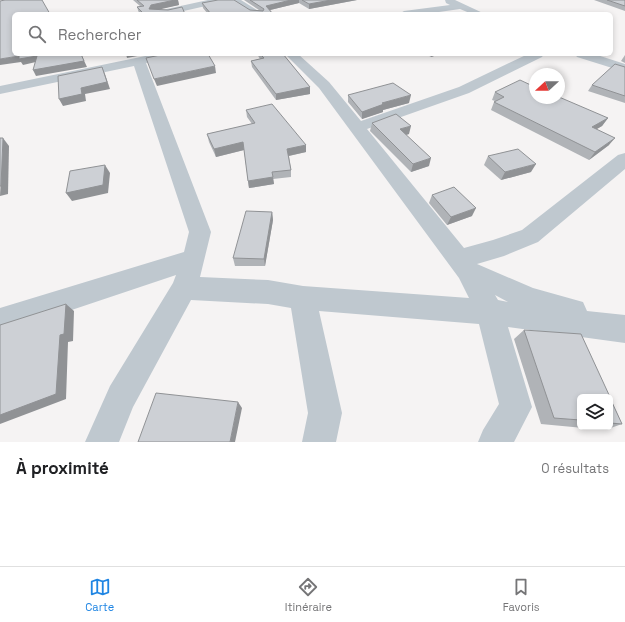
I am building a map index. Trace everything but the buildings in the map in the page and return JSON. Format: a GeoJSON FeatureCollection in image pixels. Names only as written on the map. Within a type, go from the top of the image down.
{"type":"FeatureCollection","features":[{"type":"Feature","properties":{"kind":"street"},"geometry":{"type":"LineString","coordinates":[[166,12],[221,0]]}},
{"type":"Feature","properties":{"kind":"street"},"geometry":{"type":"LineString","coordinates":[[234,0],[255,12]]}},
{"type":"Feature","properties":{"kind":"street"},"geometry":{"type":"LineString","coordinates":[[448,0],[476,12]]}},
{"type":"Feature","properties":{"kind":"street"},"geometry":{"type":"LineString","coordinates":[[416,12],[477,1]]}},
{"type":"Feature","properties":{"kind":"street"},"geometry":{"type":"LineString","coordinates":[[0,90],[165,56]]}},
{"type":"Feature","properties":{"kind":"street"},"geometry":{"type":"LineString","coordinates":[[293,56],[324,85],[464,265],[490,312],[516,407],[494,442]]}},
{"type":"Feature","properties":{"kind":"street"},"geometry":{"type":"LineString","coordinates":[[358,128],[464,90],[534,56]]}},
{"type":"Feature","properties":{"kind":"street"},"geometry":{"type":"LineString","coordinates":[[587,56],[625,68]]}},
{"type":"Feature","properties":{"kind":"street"},"geometry":{"type":"LineString","coordinates":[[102,442],[121,397],[184,288],[194,259],[200,232],[140,62]]}},
{"type":"Feature","properties":{"kind":"street"},"geometry":{"type":"LineString","coordinates":[[464,265],[496,249],[530,236],[625,159]]}},
{"type":"Feature","properties":{"kind":"street"},"geometry":{"type":"LineString","coordinates":[[0,321],[194,259]]}},
{"type":"Feature","properties":{"kind":"street"},"geometry":{"type":"LineString","coordinates":[[464,265],[530,299],[625,328]]}},
{"type":"Feature","properties":{"kind":"street"},"geometry":{"type":"LineString","coordinates":[[184,288],[268,292],[303,298],[490,312],[625,328]]}},
{"type":"Feature","properties":{"kind":"street"},"geometry":{"type":"LineString","coordinates":[[303,298],[325,413],[319,442]]}}]}
